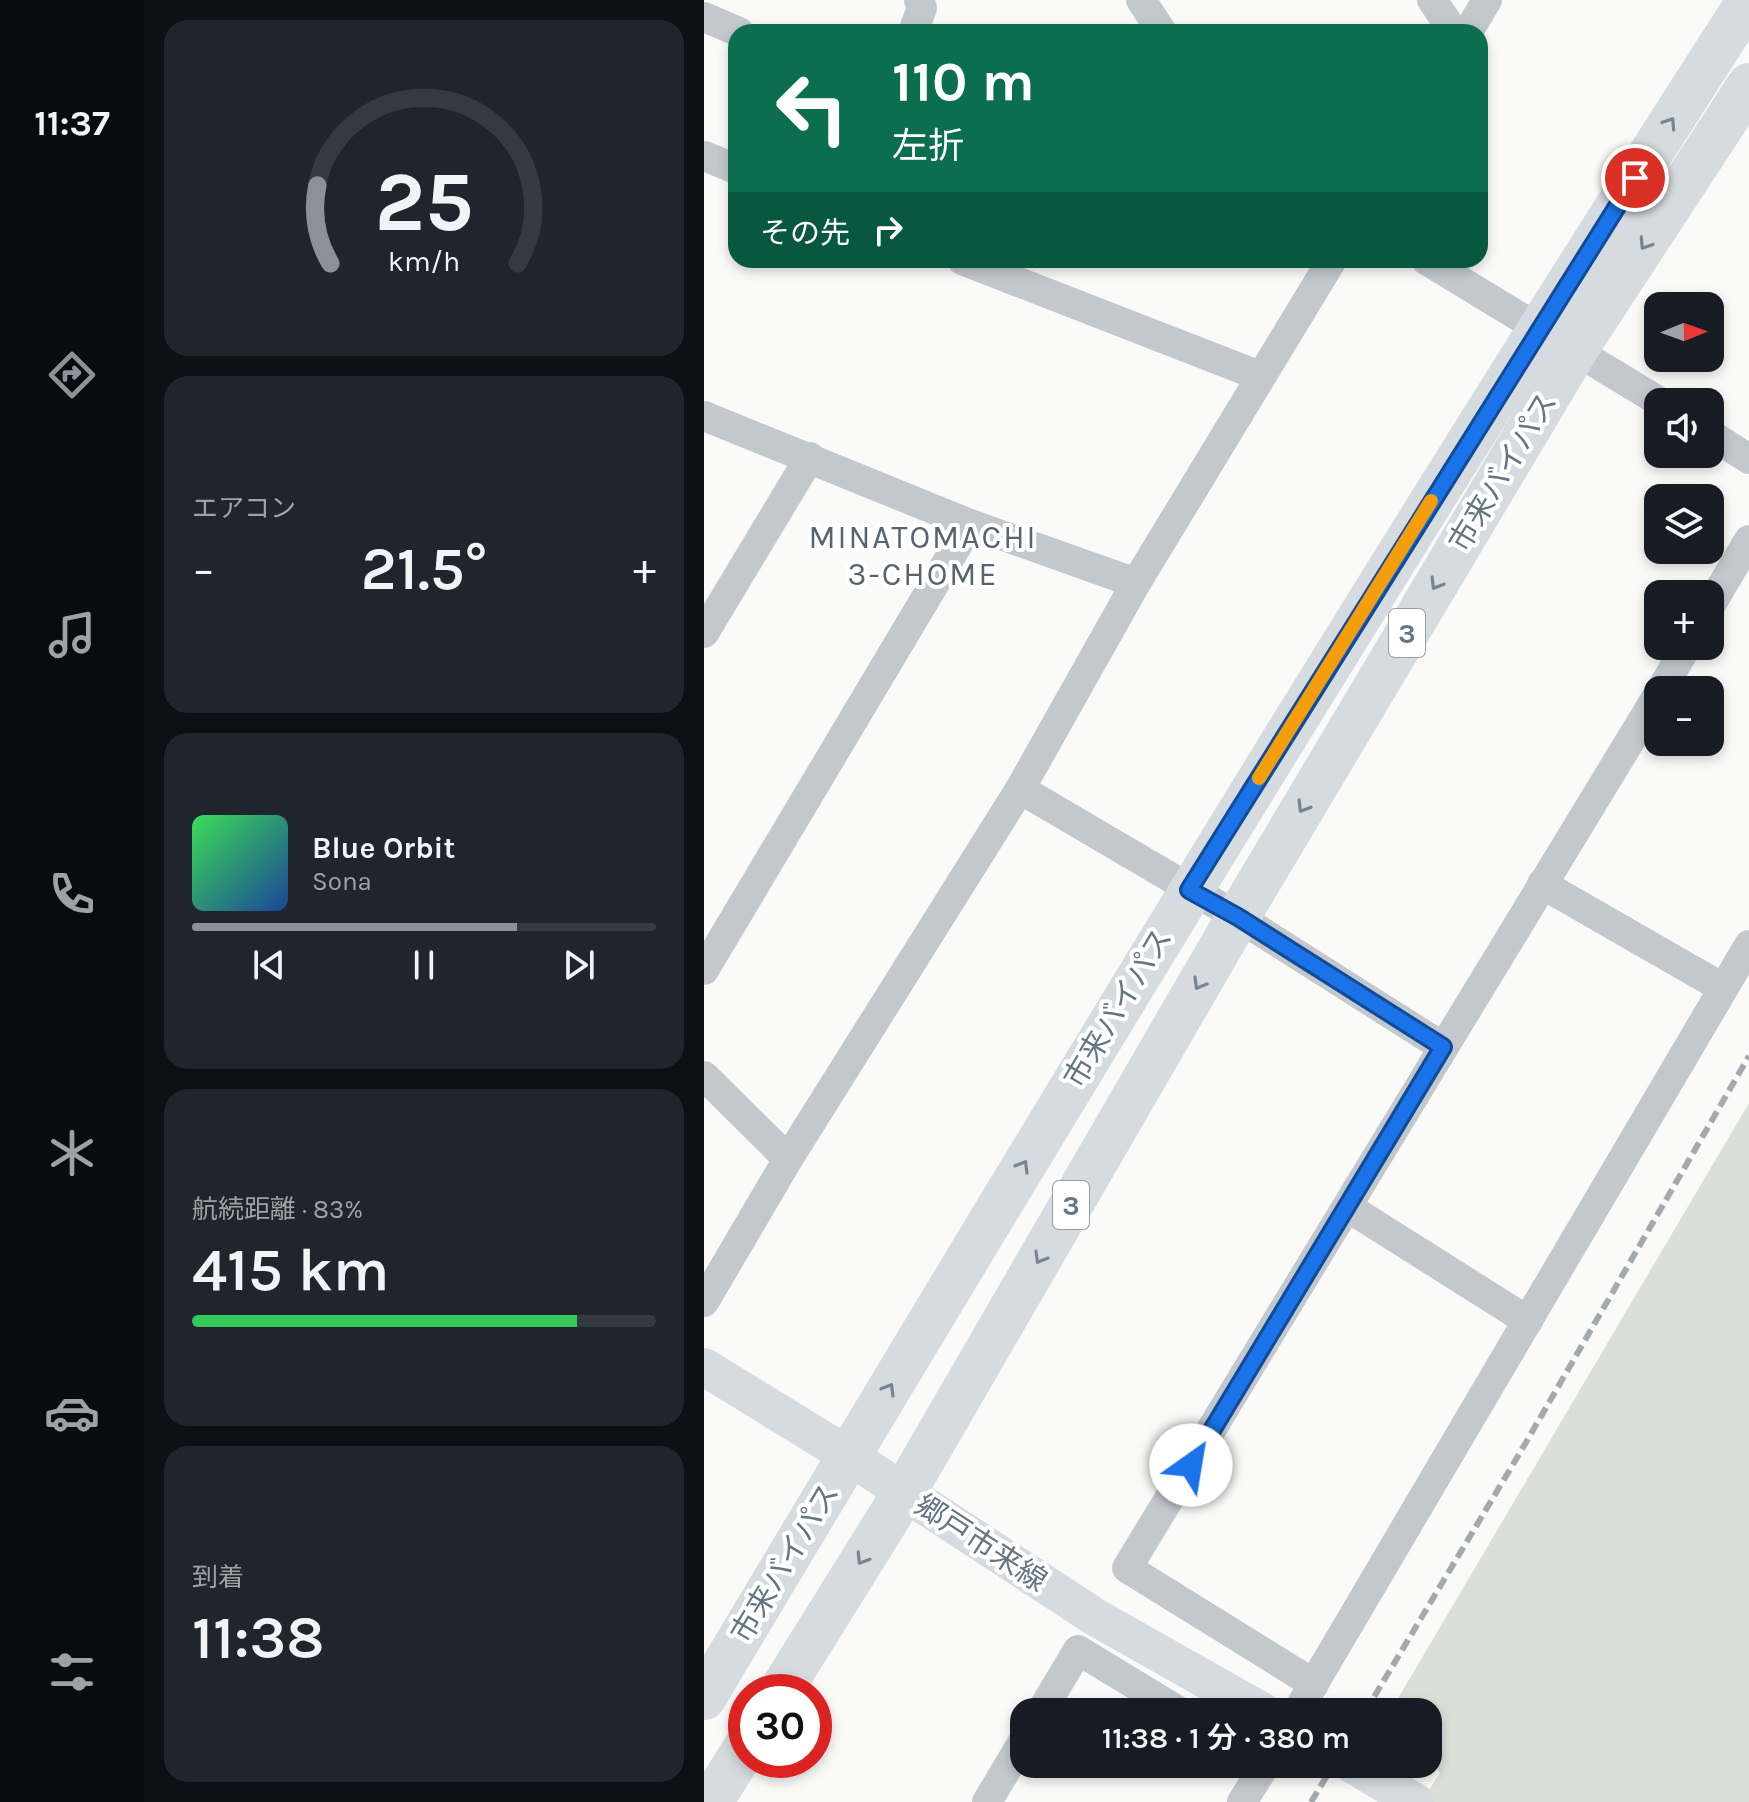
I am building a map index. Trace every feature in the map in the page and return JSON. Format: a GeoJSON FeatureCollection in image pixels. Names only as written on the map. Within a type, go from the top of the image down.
{"type":"FeatureCollection","features":[{"type":"Feature","properties":{"kind":"highway","name":"市来バイパス"},"geometry":{"type":"LineString","coordinates":[[704,1698],[1189,890],[1537,330],[1749,0]]}},
{"type":"Feature","properties":{"kind":"highway","name":"市来バイパス"},"geometry":{"type":"LineString","coordinates":[[791,1674],[904,1493],[1238,917],[1577,348],[1749,85]]}},
{"type":"Feature","properties":{"kind":"highway"},"geometry":{"type":"LineString","coordinates":[[711,1802],[728,1775]]}},
{"type":"Feature","properties":{"kind":"main road","name":"郷戸市来線"},"geometry":{"type":"LineString","coordinates":[[704,1367],[849,1456],[1095,1617],[1239,1698]]}},
{"type":"Feature","properties":{"kind":"main road"},"geometry":{"type":"LineString","coordinates":[[1372,1778],[1402,1799]]}},
{"type":"Feature","properties":{"kind":"street"},"geometry":{"type":"LineString","coordinates":[[916,24],[922,8],[919,0]]}},
{"type":"Feature","properties":{"kind":"street"},"geometry":{"type":"LineString","coordinates":[[1141,0],[1157,24]]}},
{"type":"Feature","properties":{"kind":"street"},"geometry":{"type":"LineString","coordinates":[[1432,0],[1448,24]]}},
{"type":"Feature","properties":{"kind":"street"},"geometry":{"type":"LineString","coordinates":[[1473,24],[1487,0]]}},
{"type":"Feature","properties":{"kind":"street"},"geometry":{"type":"LineString","coordinates":[[704,17],[728,27]]}},
{"type":"Feature","properties":{"kind":"street"},"geometry":{"type":"LineString","coordinates":[[704,156],[728,166]]}},
{"type":"Feature","properties":{"kind":"street"},"geometry":{"type":"LineString","coordinates":[[984,268],[1260,376]]}},
{"type":"Feature","properties":{"kind":"street"},"geometry":{"type":"LineString","coordinates":[[704,1302],[788,1159],[1020,789],[1136,583],[1327,268]]}},
{"type":"Feature","properties":{"kind":"street"},"geometry":{"type":"LineString","coordinates":[[1439,268],[1537,330],[1577,348],[1644,392]]}},
{"type":"Feature","properties":{"kind":"street"},"geometry":{"type":"LineString","coordinates":[[704,416],[970,524],[1136,583]]}},
{"type":"Feature","properties":{"kind":"street"},"geometry":{"type":"LineString","coordinates":[[1724,443],[1749,459]]}},
{"type":"Feature","properties":{"kind":"street"},"geometry":{"type":"LineString","coordinates":[[704,633],[810,457]]}},
{"type":"Feature","properties":{"kind":"street"},"geometry":{"type":"LineString","coordinates":[[704,970],[970,524]]}},
{"type":"Feature","properties":{"kind":"street"},"geometry":{"type":"LineString","coordinates":[[1724,582],[1749,540]]}},
{"type":"Feature","properties":{"kind":"street"},"geometry":{"type":"LineString","coordinates":[[1314,1684],[1127,1568],[1349,1208],[1644,717]]}},
{"type":"Feature","properties":{"kind":"street"},"geometry":{"type":"LineString","coordinates":[[1020,789],[1238,917],[1443,1047]]}},
{"type":"Feature","properties":{"kind":"street"},"geometry":{"type":"LineString","coordinates":[[1542,884],[1723,988]]}},
{"type":"Feature","properties":{"kind":"street"},"geometry":{"type":"LineString","coordinates":[[1306,1698],[1749,945]]}},
{"type":"Feature","properties":{"kind":"street"},"geometry":{"type":"LineString","coordinates":[[704,1076],[788,1159]]}},
{"type":"Feature","properties":{"kind":"street"},"geometry":{"type":"LineString","coordinates":[[1349,1208],[1528,1321]]}},
{"type":"Feature","properties":{"kind":"street"},"geometry":{"type":"LineString","coordinates":[[1049,1698],[1078,1650],[1157,1698]]}},
{"type":"Feature","properties":{"kind":"street"},"geometry":{"type":"LineString","coordinates":[[987,1802],[1010,1763]]}},
{"type":"Feature","properties":{"kind":"street"},"geometry":{"type":"LineString","coordinates":[[1242,1802],[1257,1778]]}},
{"type":"Feature","properties":{"kind":"shaded area"},"geometry":{"type":"Polygon","coordinates":[[[1749,1103],[1749,1802],[1421,1802],[1437,1778],[1442,1778],[1442,1698],[1398,1698],[1749,1103]]]}},
{"type":"Feature","properties":{"kind":"railway"},"geometry":{"type":"LineString","coordinates":[[1373,1698],[1521,1451],[1749,1056]]}},
{"type":"Feature","properties":{"kind":"railway"},"geometry":{"type":"LineString","coordinates":[[1311,1802],[1326,1778]]}},
{"type":"Feature","properties":{"kind":"slow traffic"},"geometry":{"type":"LineString","coordinates":[[1259,778],[1431,501]]}},
{"type":"Feature","properties":{"kind":"district","name":"MINATOMACHI 3-CHOME"},"geometry":{"type":"Point","coordinates":[923,556]}},
{"type":"Feature","properties":{"kind":"route"},"geometry":{"type":"LineString","coordinates":[[1191,1465],[1349,1208],[1443,1047],[1238,917],[1189,890],[1635,178]]}}]}
